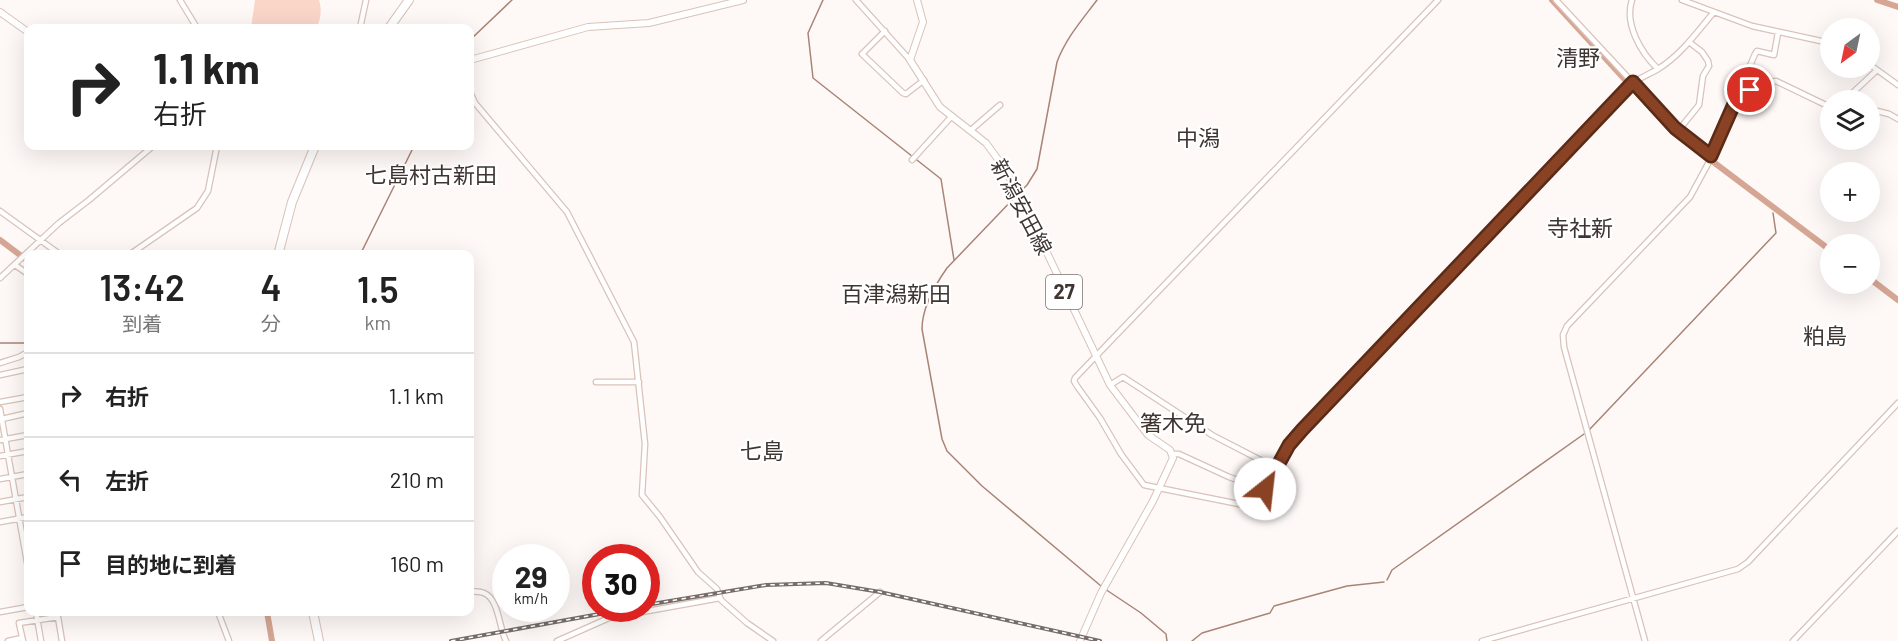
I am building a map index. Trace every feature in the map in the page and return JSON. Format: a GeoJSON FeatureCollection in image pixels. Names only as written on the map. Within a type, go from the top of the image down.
{"type":"FeatureCollection","features":[{"type":"Feature","properties":{"kind":"highway"},"geometry":{"type":"LineString","coordinates":[[392,24],[409,0]]}},
{"type":"Feature","properties":{"kind":"highway"},"geometry":{"type":"LineString","coordinates":[[279,250],[292,202],[313,150]]}},
{"type":"Feature","properties":{"kind":"highway"},"geometry":{"type":"LineString","coordinates":[[314,616],[319,641]]}},
{"type":"Feature","properties":{"kind":"main road"},"geometry":{"type":"LineString","coordinates":[[474,59],[588,27],[649,23],[731,1],[743,0]]}},
{"type":"Feature","properties":{"kind":"main road"},"geometry":{"type":"LineString","coordinates":[[910,60],[923,22],[917,0]]}},
{"type":"Feature","properties":{"kind":"main road"},"geometry":{"type":"LineString","coordinates":[[0,12],[24,29]]}},
{"type":"Feature","properties":{"kind":"main road","name":"新潟安田線"},"geometry":{"type":"LineString","coordinates":[[910,60],[940,107],[986,143],[1013,184],[1110,385],[1148,435],[1170,450],[1172,454]]}},
{"type":"Feature","properties":{"kind":"main road"},"geometry":{"type":"LineString","coordinates":[[1080,641],[1104,589],[1173,458],[1172,454]]}},
{"type":"Feature","properties":{"kind":"street"},"geometry":{"type":"LineString","coordinates":[[180,0],[195,24]]}},
{"type":"Feature","properties":{"kind":"street"},"geometry":{"type":"LineString","coordinates":[[361,24],[366,0]]}},
{"type":"Feature","properties":{"kind":"street"},"geometry":{"type":"LineString","coordinates":[[856,0],[910,60]]}},
{"type":"Feature","properties":{"kind":"street"},"geometry":{"type":"LineString","coordinates":[[1438,0],[1076,378],[1075,383],[1144,485],[1249,506],[1255,505],[1289,445],[1302,430],[1631,85],[1658,69],[1689,42],[1714,12]]}},
{"type":"Feature","properties":{"kind":"street"},"geometry":{"type":"LineString","coordinates":[[1556,0],[1631,85],[1678,131],[1710,158]]}},
{"type":"Feature","properties":{"kind":"street"},"geometry":{"type":"LineString","coordinates":[[1632,0],[1630,18],[1634,33],[1658,69]]}},
{"type":"Feature","properties":{"kind":"street"},"geometry":{"type":"LineString","coordinates":[[1682,0],[1752,26],[1820,41]]}},
{"type":"Feature","properties":{"kind":"street"},"geometry":{"type":"LineString","coordinates":[[885,32],[862,54],[903,93],[906,94],[924,80]]}},
{"type":"Feature","properties":{"kind":"street"},"geometry":{"type":"LineString","coordinates":[[1645,641],[1564,347],[1563,335],[1567,326],[1681,208],[1697,186],[1755,54],[1757,51],[1771,55],[1775,53],[1778,33]]}},
{"type":"Feature","properties":{"kind":"street"},"geometry":{"type":"LineString","coordinates":[[1678,131],[1699,105],[1703,76],[1709,66],[1702,52],[1689,42]]}},
{"type":"Feature","properties":{"kind":"street"},"geometry":{"type":"LineString","coordinates":[[1880,72],[1898,85]]}},
{"type":"Feature","properties":{"kind":"street"},"geometry":{"type":"LineString","coordinates":[[1856,90],[1868,78]]}},
{"type":"Feature","properties":{"kind":"street"},"geometry":{"type":"LineString","coordinates":[[1738,95],[1761,84],[1776,81],[1820,102]]}},
{"type":"Feature","properties":{"kind":"street"},"geometry":{"type":"LineString","coordinates":[[474,101],[567,212],[634,342],[645,444],[642,495],[661,518],[698,572],[717,589],[720,598],[747,623],[773,641]]}},
{"type":"Feature","properties":{"kind":"street"},"geometry":{"type":"LineString","coordinates":[[971,130],[1000,105]]}},
{"type":"Feature","properties":{"kind":"street"},"geometry":{"type":"LineString","coordinates":[[1880,112],[1898,119]]}},
{"type":"Feature","properties":{"kind":"street"},"geometry":{"type":"LineString","coordinates":[[914,159],[952,116]]}},
{"type":"Feature","properties":{"kind":"street"},"geometry":{"type":"LineString","coordinates":[[31,250],[148,150]]}},
{"type":"Feature","properties":{"kind":"street"},"geometry":{"type":"LineString","coordinates":[[136,250],[197,208],[208,191],[216,150]]}},
{"type":"Feature","properties":{"kind":"street"},"geometry":{"type":"LineString","coordinates":[[0,211],[54,250]]}},
{"type":"Feature","properties":{"kind":"street"},"geometry":{"type":"LineString","coordinates":[[0,278],[24,256]]}},
{"type":"Feature","properties":{"kind":"street"},"geometry":{"type":"LineString","coordinates":[[16,264],[24,271]]}},
{"type":"Feature","properties":{"kind":"street"},"geometry":{"type":"LineString","coordinates":[[0,363],[24,354]]}},
{"type":"Feature","properties":{"kind":"street"},"geometry":{"type":"LineString","coordinates":[[0,375],[24,370]]}},
{"type":"Feature","properties":{"kind":"street"},"geometry":{"type":"LineString","coordinates":[[1110,385],[1123,377],[1212,435],[1276,468]]}},
{"type":"Feature","properties":{"kind":"street"},"geometry":{"type":"LineString","coordinates":[[596,382],[639,381]]}},
{"type":"Feature","properties":{"kind":"street"},"geometry":{"type":"LineString","coordinates":[[0,402],[24,398]]}},
{"type":"Feature","properties":{"kind":"street"},"geometry":{"type":"LineString","coordinates":[[1482,641],[1735,571],[1743,566],[1898,403]]}},
{"type":"Feature","properties":{"kind":"street"},"geometry":{"type":"LineString","coordinates":[[0,409],[3,440],[24,532]]}},
{"type":"Feature","properties":{"kind":"street"},"geometry":{"type":"LineString","coordinates":[[1,418],[24,414]]}},
{"type":"Feature","properties":{"kind":"street"},"geometry":{"type":"LineString","coordinates":[[3,440],[24,436]]}},
{"type":"Feature","properties":{"kind":"street"},"geometry":{"type":"LineString","coordinates":[[0,456],[24,452]]}},
{"type":"Feature","properties":{"kind":"street"},"geometry":{"type":"LineString","coordinates":[[1172,454],[1179,454],[1229,477],[1265,489]]}},
{"type":"Feature","properties":{"kind":"street"},"geometry":{"type":"LineString","coordinates":[[0,479],[24,475]]}},
{"type":"Feature","properties":{"kind":"street"},"geometry":{"type":"LineString","coordinates":[[0,502],[24,498]]}},
{"type":"Feature","properties":{"kind":"street"},"geometry":{"type":"LineString","coordinates":[[0,522],[24,518]]}},
{"type":"Feature","properties":{"kind":"street"},"geometry":{"type":"LineString","coordinates":[[1793,641],[1898,531]]}},
{"type":"Feature","properties":{"kind":"street"},"geometry":{"type":"LineString","coordinates":[[474,591],[481,592],[493,601],[499,616],[501,632],[506,641]]}},
{"type":"Feature","properties":{"kind":"street"},"geometry":{"type":"LineString","coordinates":[[821,641],[880,592]]}},
{"type":"Feature","properties":{"kind":"street"},"geometry":{"type":"LineString","coordinates":[[557,641],[609,618],[720,598]]}},
{"type":"Feature","properties":{"kind":"street"},"geometry":{"type":"LineString","coordinates":[[0,612],[24,608]]}},
{"type":"Feature","properties":{"kind":"street"},"geometry":{"type":"LineString","coordinates":[[37,616],[41,641]]}},
{"type":"Feature","properties":{"kind":"street"},"geometry":{"type":"LineString","coordinates":[[219,616],[228,641]]}},
{"type":"Feature","properties":{"kind":"street"},"geometry":{"type":"LineString","coordinates":[[8,641],[22,640],[19,622],[58,617],[62,641]]}},
{"type":"Feature","properties":{"kind":"shaded area"},"geometry":{"type":"Polygon","coordinates":[[[255,0],[319,0],[321,11],[318,24],[252,24],[255,0]]]}},
{"type":"Feature","properties":{"kind":"waterway"},"geometry":{"type":"LineString","coordinates":[[474,36],[512,0]]}},
{"type":"Feature","properties":{"kind":"waterway"},"geometry":{"type":"LineString","coordinates":[[823,0],[808,33],[813,78],[941,179],[954,260]]}},
{"type":"Feature","properties":{"kind":"waterway"},"geometry":{"type":"LineString","coordinates":[[1019,193],[1037,169],[1057,62],[1070,37],[1097,0]]}},
{"type":"Feature","properties":{"kind":"waterway"},"geometry":{"type":"LineString","coordinates":[[1552,0],[1671,130],[1820,242]]}},
{"type":"Feature","properties":{"kind":"waterway"},"geometry":{"type":"LineString","coordinates":[[1877,0],[1898,7]]}},
{"type":"Feature","properties":{"kind":"waterway"},"geometry":{"type":"LineString","coordinates":[[362,250],[412,150]]}},
{"type":"Feature","properties":{"kind":"waterway"},"geometry":{"type":"LineString","coordinates":[[1016,196],[947,268],[934,289],[924,313],[922,329],[942,439],[947,451],[982,486],[1101,586]]}},
{"type":"Feature","properties":{"kind":"waterway"},"geometry":{"type":"LineString","coordinates":[[1590,429],[1776,233],[1773,213]]}},
{"type":"Feature","properties":{"kind":"waterway"},"geometry":{"type":"LineString","coordinates":[[0,240],[24,258]]}},
{"type":"Feature","properties":{"kind":"waterway"},"geometry":{"type":"LineString","coordinates":[[1880,286],[1898,300]]}},
{"type":"Feature","properties":{"kind":"waterway"},"geometry":{"type":"LineString","coordinates":[[0,343],[24,343]]}},
{"type":"Feature","properties":{"kind":"waterway"},"geometry":{"type":"LineString","coordinates":[[1387,580],[1392,570],[1584,434]]}},
{"type":"Feature","properties":{"kind":"waterway"},"geometry":{"type":"LineString","coordinates":[[1192,641],[1202,633],[1270,613],[1274,606],[1347,586],[1384,582]]}},
{"type":"Feature","properties":{"kind":"waterway"},"geometry":{"type":"LineString","coordinates":[[1105,589],[1141,613],[1166,634],[1167,641]]}},
{"type":"Feature","properties":{"kind":"waterway"},"geometry":{"type":"LineString","coordinates":[[268,616],[272,641]]}},
{"type":"Feature","properties":{"kind":"railway"},"geometry":{"type":"LineString","coordinates":[[660,603],[766,585],[826,583],[880,592],[1100,641]]}},
{"type":"Feature","properties":{"kind":"railway"},"geometry":{"type":"LineString","coordinates":[[451,641],[582,617]]}},
{"type":"Feature","properties":{"kind":"district","name":"清野"},"geometry":{"type":"Point","coordinates":[1578,58]}},
{"type":"Feature","properties":{"kind":"district","name":"中潟"},"geometry":{"type":"Point","coordinates":[1198,138]}},
{"type":"Feature","properties":{"kind":"district","name":"七島村古新田"},"geometry":{"type":"Point","coordinates":[431,175]}},
{"type":"Feature","properties":{"kind":"district","name":"寺社新"},"geometry":{"type":"Point","coordinates":[1580,228]}},
{"type":"Feature","properties":{"kind":"district","name":"百津潟新田"},"geometry":{"type":"Point","coordinates":[896,294]}},
{"type":"Feature","properties":{"kind":"district","name":"粕島"},"geometry":{"type":"Point","coordinates":[1825,336]}},
{"type":"Feature","properties":{"kind":"district","name":"箸木免"},"geometry":{"type":"Point","coordinates":[1173,423]}},
{"type":"Feature","properties":{"kind":"district","name":"七島"},"geometry":{"type":"Point","coordinates":[762,451]}},
{"type":"Feature","properties":{"kind":"route"},"geometry":{"type":"LineString","coordinates":[[1265,489],[1289,445],[1302,430],[1633,82],[1680,133],[1711,156],[1738,95],[1750,90]]}}]}
